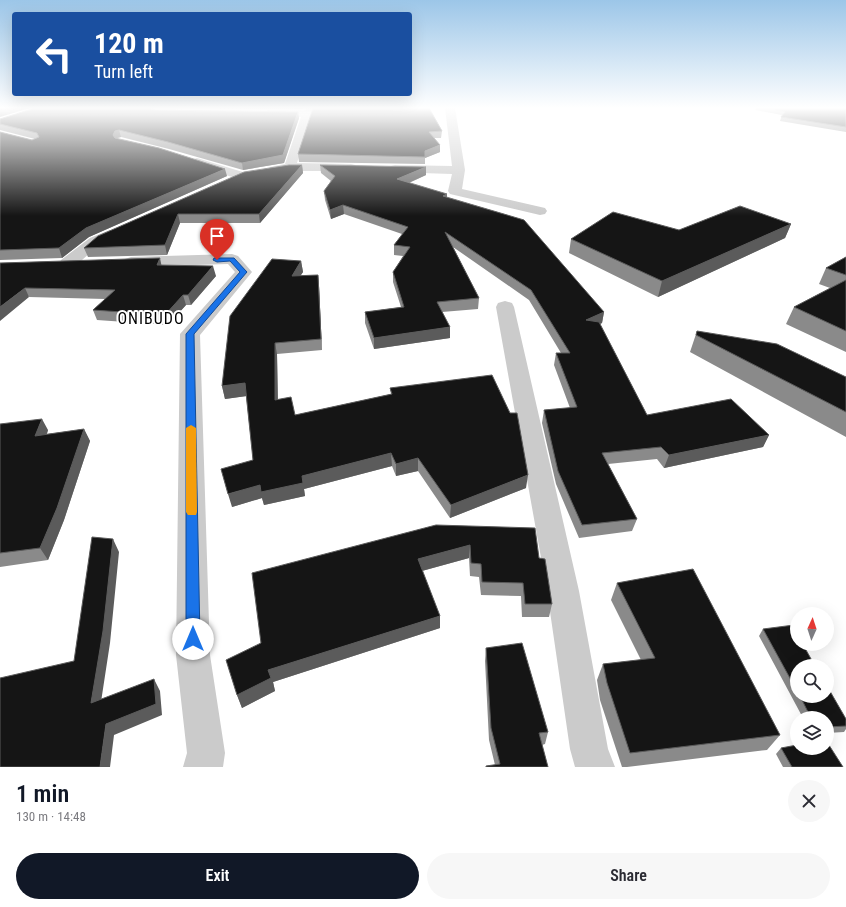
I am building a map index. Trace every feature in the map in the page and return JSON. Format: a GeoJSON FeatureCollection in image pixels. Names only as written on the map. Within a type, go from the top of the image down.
{"type":"FeatureCollection","features":[{"type":"Feature","properties":{"kind":"street"},"geometry":{"type":"LineString","coordinates":[[290,167],[298,144]]}},
{"type":"Feature","properties":{"kind":"street"},"geometry":{"type":"LineString","coordinates":[[455,144],[459,170],[455,191],[540,211]]}},
{"type":"Feature","properties":{"kind":"street"},"geometry":{"type":"LineString","coordinates":[[186,159],[253,174]]}},
{"type":"Feature","properties":{"kind":"street"},"geometry":{"type":"LineString","coordinates":[[220,186],[253,174],[290,167],[367,168]]}},
{"type":"Feature","properties":{"kind":"street"},"geometry":{"type":"LineString","coordinates":[[382,169],[459,170]]}},
{"type":"Feature","properties":{"kind":"street"},"geometry":{"type":"LineString","coordinates":[[123,229],[95,241],[59,264],[232,259],[244,272],[190,334],[193,655],[206,753],[203,767]]}},
{"type":"Feature","properties":{"kind":"street"},"geometry":{"type":"LineString","coordinates":[[505,307],[563,591],[589,749],[595,767]]}},
{"type":"Feature","properties":{"kind":"building"},"geometry":{"type":"Polygon","coordinates":[[[0,144],[140,144],[159,148],[225,169],[86,228],[59,248],[0,250],[0,144]]]}},
{"type":"Feature","properties":{"kind":"building"},"geometry":{"type":"Polygon","coordinates":[[[174,144],[287,144],[283,155],[242,163],[174,144]]]}},
{"type":"Feature","properties":{"kind":"building"},"geometry":{"type":"Polygon","coordinates":[[[301,144],[440,145],[425,151],[425,157],[298,154],[301,144]]]}},
{"type":"Feature","properties":{"kind":"building"},"geometry":{"type":"Polygon","coordinates":[[[289,165],[302,165],[259,214],[178,214],[165,245],[84,248],[98,236],[244,172],[289,165]]]}},
{"type":"Feature","properties":{"kind":"building"},"geometry":{"type":"Polygon","coordinates":[[[320,165],[426,167],[397,179],[447,194],[443,196],[524,220],[604,312],[586,320],[599,322],[647,415],[731,399],[769,435],[669,455],[661,447],[602,453],[637,519],[582,525],[558,471],[544,410],[577,407],[556,353],[570,353],[531,290],[445,232],[479,298],[437,302],[450,327],[374,338],[365,312],[404,307],[393,272],[410,247],[394,245],[408,227],[343,205],[330,210],[324,191],[335,176],[320,165]]]}},
{"type":"Feature","properties":{"kind":"building"},"geometry":{"type":"Polygon","coordinates":[[[740,206],[791,224],[662,281],[571,239],[613,212],[679,230],[740,206]]]}},
{"type":"Feature","properties":{"kind":"building"},"geometry":{"type":"Polygon","coordinates":[[[846,257],[846,275],[826,268],[846,257]]]}},
{"type":"Feature","properties":{"kind":"building"},"geometry":{"type":"Polygon","coordinates":[[[160,258],[157,265],[213,266],[188,295],[183,295],[165,315],[93,310],[115,290],[25,288],[0,307],[0,263],[160,258]]]}},
{"type":"Feature","properties":{"kind":"building"},"geometry":{"type":"Polygon","coordinates":[[[272,259],[301,261],[292,276],[318,275],[321,339],[275,343],[275,400],[291,397],[295,415],[392,394],[390,388],[492,375],[510,413],[517,413],[528,475],[451,505],[418,458],[396,464],[391,453],[302,476],[303,483],[261,492],[260,485],[228,494],[221,469],[253,460],[245,383],[222,386],[230,316],[272,259]]]}},
{"type":"Feature","properties":{"kind":"building"},"geometry":{"type":"Polygon","coordinates":[[[846,280],[846,331],[794,307],[846,280]]]}},
{"type":"Feature","properties":{"kind":"building"},"geometry":{"type":"Polygon","coordinates":[[[697,331],[777,344],[846,377],[846,412],[696,335],[697,331]]]}},
{"type":"Feature","properties":{"kind":"building"},"geometry":{"type":"Polygon","coordinates":[[[42,419],[35,436],[84,429],[57,508],[40,548],[0,553],[0,424],[42,419]]]}},
{"type":"Feature","properties":{"kind":"building"},"geometry":{"type":"Polygon","coordinates":[[[436,525],[535,528],[539,558],[545,559],[552,604],[525,604],[523,583],[482,582],[481,564],[471,563],[470,545],[418,559],[440,616],[268,670],[271,678],[237,695],[226,660],[261,643],[252,573],[436,525]]]}},
{"type":"Feature","properties":{"kind":"building"},"geometry":{"type":"Polygon","coordinates":[[[92,537],[113,539],[103,631],[91,703],[154,679],[156,704],[106,724],[100,767],[0,767],[0,678],[74,661],[92,537]]]}},
{"type":"Feature","properties":{"kind":"building"},"geometry":{"type":"Polygon","coordinates":[[[693,569],[780,735],[630,753],[607,683],[603,664],[655,658],[617,583],[693,569]]]}},
{"type":"Feature","properties":{"kind":"building"},"geometry":{"type":"Polygon","coordinates":[[[790,626],[790,651],[807,651],[811,659],[790,659],[790,678],[763,629],[790,626]]]}},
{"type":"Feature","properties":{"kind":"building"},"geometry":{"type":"Polygon","coordinates":[[[522,643],[548,732],[539,733],[548,767],[486,767],[500,764],[491,728],[486,648],[522,643]]]}},
{"type":"Feature","properties":{"kind":"building"},"geometry":{"type":"Polygon","coordinates":[[[834,698],[846,719],[846,726],[834,727],[834,711],[808,711],[804,703],[834,703],[834,698]]]}},
{"type":"Feature","properties":{"kind":"building"},"geometry":{"type":"Polygon","coordinates":[[[790,746],[790,755],[834,755],[834,753],[843,767],[792,767],[781,748],[790,746]]]}},
{"type":"Feature","properties":{"kind":"slow traffic"},"geometry":{"type":"LineString","coordinates":[[191,428],[192,512]]}},
{"type":"Feature","properties":{"kind":"district","name":"ONIBUDO"},"geometry":{"type":"Point","coordinates":[151,318]}},
{"type":"Feature","properties":{"kind":"route"},"geometry":{"type":"LineString","coordinates":[[193,639],[190,334],[244,272],[232,259],[217,260]]}}]}
